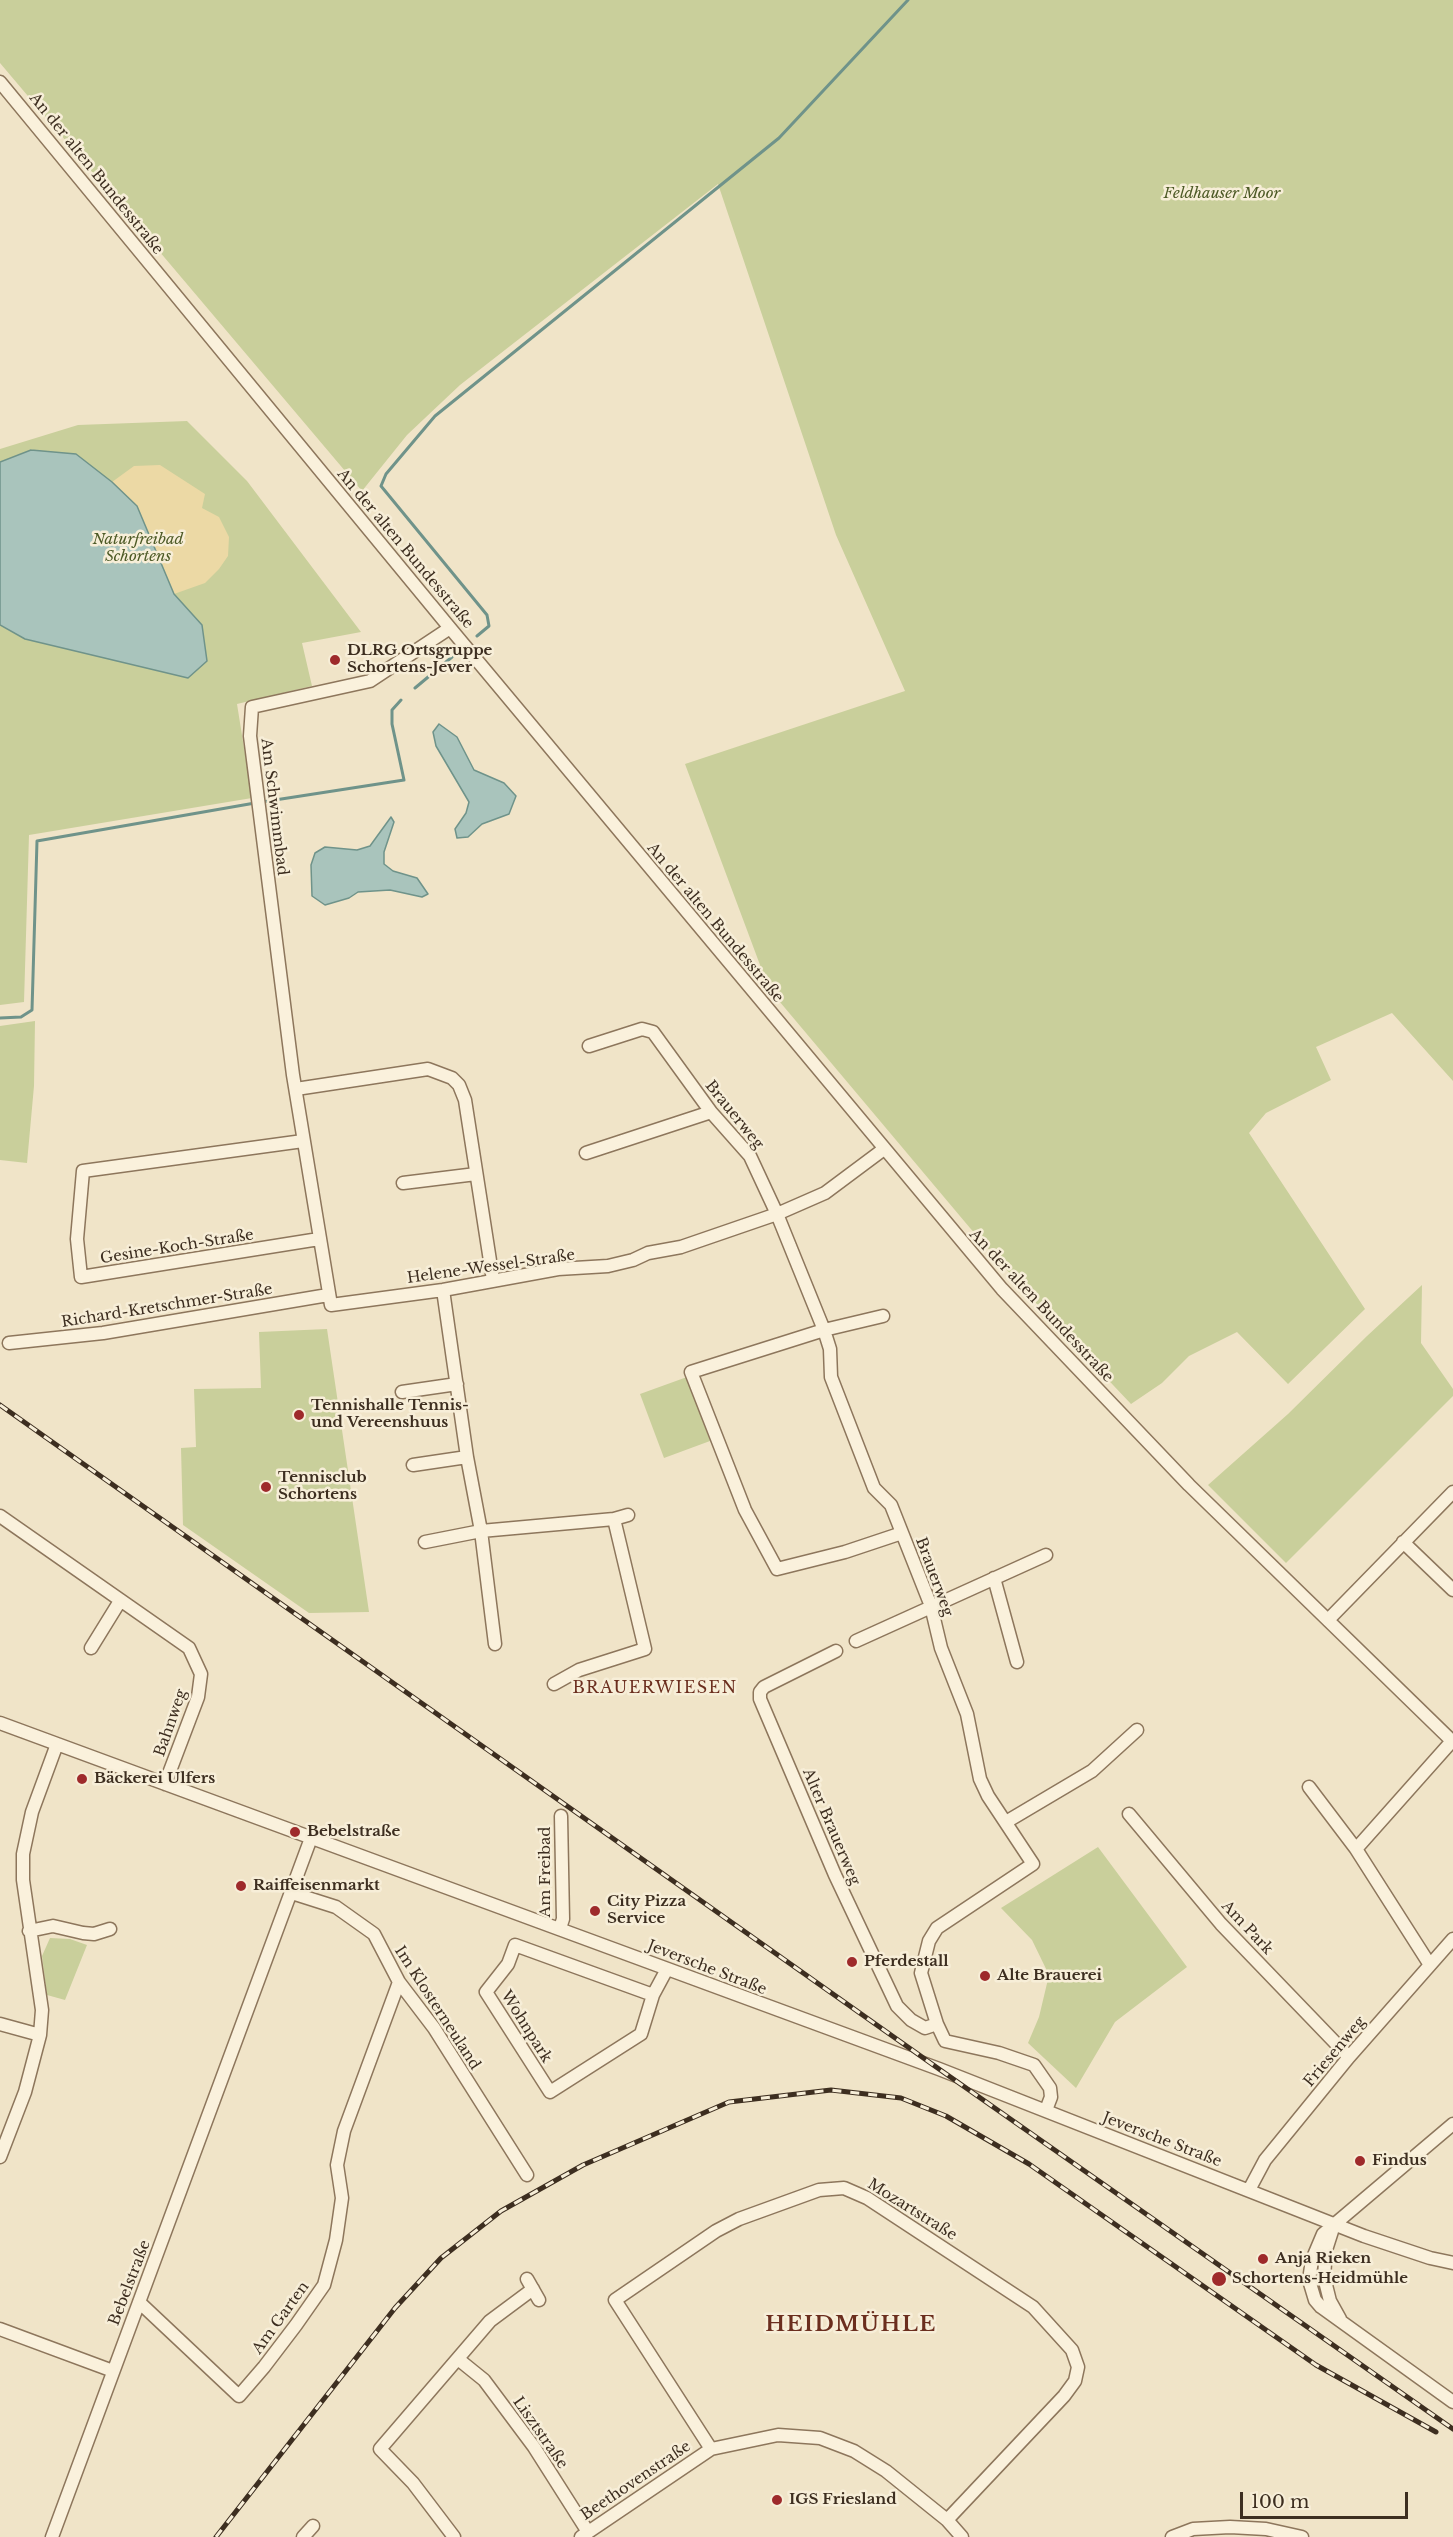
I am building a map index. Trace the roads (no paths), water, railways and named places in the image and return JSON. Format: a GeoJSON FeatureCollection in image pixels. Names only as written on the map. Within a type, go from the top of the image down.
{"type":"FeatureCollection","features":[{"type":"Feature","properties":{"kind":"street","name":"An der alten Bundesstraße"},"geometry":{"type":"LineString","coordinates":[[0,82],[450,628],[1002,1289],[1189,1485],[1452,1741]]}},
{"type":"Feature","properties":{"kind":"street","name":"Am Schwimmbad"},"geometry":{"type":"LineString","coordinates":[[296,1089],[250,736],[252,707],[370,681],[450,628]]}},
{"type":"Feature","properties":{"kind":"street","name":"Brauerweg"},"geometry":{"type":"LineString","coordinates":[[590,1046],[642,1029],[653,1032],[711,1112],[750,1156],[777,1215],[824,1330],[830,1349],[831,1377],[874,1488],[891,1505],[932,1605],[941,1648],[967,1714],[980,1779],[1033,1864],[937,1928],[929,1941],[921,1973],[937,2024],[945,2041],[999,2053],[1034,2066],[1050,2088],[1051,2097],[1046,2110]]}},
{"type":"Feature","properties":{"kind":"street"},"geometry":{"type":"LineString","coordinates":[[328,1295],[296,1089],[399,1071],[428,1069],[442,1072],[459,1085],[465,1100],[494,1280]]}},
{"type":"Feature","properties":{"kind":"street"},"geometry":{"type":"LineString","coordinates":[[586,1153],[711,1112]]}},
{"type":"Feature","properties":{"kind":"street","name":"Gesine-Koch-Straße"},"geometry":{"type":"LineString","coordinates":[[303,1141],[83,1171],[77,1239],[81,1277],[319,1239]]}},
{"type":"Feature","properties":{"kind":"street","name":"Helene-Wessel-Straße"},"geometry":{"type":"LineString","coordinates":[[328,1295],[331,1305],[443,1290],[558,1269],[608,1266],[633,1260],[648,1253],[681,1247],[777,1215],[825,1193],[884,1149]]}},
{"type":"Feature","properties":{"kind":"street"},"geometry":{"type":"LineString","coordinates":[[403,1183],[476,1174]]}},
{"type":"Feature","properties":{"kind":"street"},"geometry":{"type":"LineString","coordinates":[[443,1290],[467,1457],[481,1531],[495,1644]]}},
{"type":"Feature","properties":{"kind":"street","name":"Richard-Kretschmer-Straße"},"geometry":{"type":"LineString","coordinates":[[9,1343],[103,1333],[328,1295]]}},
{"type":"Feature","properties":{"kind":"street"},"geometry":{"type":"LineString","coordinates":[[883,1316],[824,1330],[691,1372],[745,1510],[777,1569],[844,1552],[902,1533]]}},
{"type":"Feature","properties":{"kind":"street"},"geometry":{"type":"LineString","coordinates":[[402,1392],[457,1384]]}},
{"type":"Feature","properties":{"kind":"street"},"geometry":{"type":"LineString","coordinates":[[413,1465],[467,1457]]}},
{"type":"Feature","properties":{"kind":"street"},"geometry":{"type":"LineString","coordinates":[[1328,1620],[1453,1492]]}},
{"type":"Feature","properties":{"kind":"street"},"geometry":{"type":"LineString","coordinates":[[425,1542],[481,1531],[614,1519],[628,1515]]}},
{"type":"Feature","properties":{"kind":"street","name":"Bahnweg"},"geometry":{"type":"LineString","coordinates":[[0,1516],[189,1648],[201,1674],[198,1697],[165,1784]]}},
{"type":"Feature","properties":{"kind":"street"},"geometry":{"type":"LineString","coordinates":[[554,1684],[579,1670],[645,1649],[614,1519]]}},
{"type":"Feature","properties":{"kind":"street"},"geometry":{"type":"LineString","coordinates":[[1403,1542],[1453,1590]]}},
{"type":"Feature","properties":{"kind":"street"},"geometry":{"type":"LineString","coordinates":[[856,1641],[1046,1555]]}},
{"type":"Feature","properties":{"kind":"street"},"geometry":{"type":"LineString","coordinates":[[994,1578],[1017,1662]]}},
{"type":"Feature","properties":{"kind":"street"},"geometry":{"type":"LineString","coordinates":[[90,1648],[120,1601]]}},
{"type":"Feature","properties":{"kind":"street","name":"Alter Brauerweg"},"geometry":{"type":"LineString","coordinates":[[836,1651],[764,1687],[760,1699],[835,1875],[897,2006],[925,2028],[937,2024]]}},
{"type":"Feature","properties":{"kind":"street","name":"Jeversche Straße"},"geometry":{"type":"LineString","coordinates":[[0,1723],[560,1928],[1046,2110],[1420,2255],[1453,2263]]}},
{"type":"Feature","properties":{"kind":"street"},"geometry":{"type":"LineString","coordinates":[[1006,1822],[1092,1772],[1137,1730]]}},
{"type":"Feature","properties":{"kind":"street"},"geometry":{"type":"LineString","coordinates":[[1356,1849],[1452,1741]]}},
{"type":"Feature","properties":{"kind":"street"},"geometry":{"type":"LineString","coordinates":[[0,2157],[25,2092],[40,2035],[42,2010],[29,1931],[22,1854],[29,1822],[57,1744]]}},
{"type":"Feature","properties":{"kind":"street"},"geometry":{"type":"LineString","coordinates":[[1309,1787],[1356,1849],[1430,1965]]}},
{"type":"Feature","properties":{"kind":"street","name":"Am Park"},"geometry":{"type":"LineString","coordinates":[[1129,1814],[1221,1924],[1349,2057]]}},
{"type":"Feature","properties":{"kind":"street","name":"Am Freibad"},"geometry":{"type":"LineString","coordinates":[[560,1928],[563,1919],[561,1816]]}},
{"type":"Feature","properties":{"kind":"street","name":"Bebelstraße"},"geometry":{"type":"LineString","coordinates":[[52,2537],[311,1838]]}},
{"type":"Feature","properties":{"kind":"street","name":"Im Klosterneuland"},"geometry":{"type":"LineString","coordinates":[[292,1893],[336,1907],[374,1934],[399,1982],[434,2028],[527,2175]]}},
{"type":"Feature","properties":{"kind":"street"},"geometry":{"type":"LineString","coordinates":[[29,1931],[53,1926],[94,1934],[110,1929]]}},
{"type":"Feature","properties":{"kind":"street","name":"Friesenweg"},"geometry":{"type":"LineString","coordinates":[[1249,2190],[1265,2160],[1349,2057],[1453,1939]]}},
{"type":"Feature","properties":{"kind":"street","name":"Wohnpark"},"geometry":{"type":"LineString","coordinates":[[653,1995],[515,1945],[508,1964],[486,1992],[550,2092],[641,2034],[653,1995],[666,1969]]}},
{"type":"Feature","properties":{"kind":"street","name":"Am Garten"},"geometry":{"type":"LineString","coordinates":[[139,2302],[239,2396],[264,2367],[324,2284],[336,2240],[342,2198],[337,2165],[344,2131],[399,1982]]}},
{"type":"Feature","properties":{"kind":"street"},"geometry":{"type":"LineString","coordinates":[[0,2024],[40,2035]]}},
{"type":"Feature","properties":{"kind":"street"},"geometry":{"type":"LineString","coordinates":[[1453,2124],[1323,2234],[1317,2245],[1310,2280],[1315,2300],[1453,2402]]}},
{"type":"Feature","properties":{"kind":"street","name":"Mozartstraße"},"geometry":{"type":"LineString","coordinates":[[711,2449],[615,2300],[716,2231],[738,2219],[819,2190],[844,2188],[867,2198],[1034,2307],[1072,2350],[1078,2367],[1075,2381],[1064,2396],[947,2520]]}},
{"type":"Feature","properties":{"kind":"street"},"geometry":{"type":"LineString","coordinates":[[454,2537],[413,2482],[380,2449],[490,2321],[533,2290]]}},
{"type":"Feature","properties":{"kind":"street"},"geometry":{"type":"LineString","coordinates":[[0,2329],[113,2371]]}},
{"type":"Feature","properties":{"kind":"street","name":"Lisztstraße"},"geometry":{"type":"LineString","coordinates":[[458,2359],[484,2380],[534,2446],[585,2535]]}},
{"type":"Feature","properties":{"kind":"street","name":"Beethovenstraße"},"geometry":{"type":"LineString","coordinates":[[585,2535],[711,2449],[778,2435],[820,2438],[854,2451],[886,2471],[947,2520],[962,2537]]}},
{"type":"Feature","properties":{"kind":"street"},"geometry":{"type":"LineString","coordinates":[[303,2537],[313,2526]]}},
{"type":"Feature","properties":{"kind":"street"},"geometry":{"type":"LineString","coordinates":[[1172,2537],[1193,2529],[1230,2527],[1266,2529],[1302,2537]]}},
{"type":"Feature","properties":{"kind":"water"},"geometry":{"type":"Polygon","coordinates":[[[31,450],[76,454],[112,482],[137,506],[174,594],[202,625],[207,661],[188,678],[25,639],[0,625],[0,462],[31,450]]]}},
{"type":"Feature","properties":{"kind":"water"},"geometry":{"type":"Polygon","coordinates":[[[439,724],[457,737],[474,770],[504,783],[516,796],[509,814],[482,824],[468,837],[457,838],[455,829],[466,813],[469,802],[436,746],[433,732],[439,724]]]}},
{"type":"Feature","properties":{"kind":"water"},"geometry":{"type":"Polygon","coordinates":[[[391,817],[394,822],[384,852],[384,864],[393,871],[417,878],[428,894],[422,897],[390,890],[358,892],[349,898],[325,905],[312,896],[311,865],[315,853],[325,847],[357,850],[370,846],[391,817]]]}},
{"type":"Feature","properties":{"kind":"waterway"},"geometry":{"type":"LineString","coordinates":[[477,636],[489,626],[487,615],[381,486],[386,474],[435,416],[779,138],[908,0]]}},
{"type":"Feature","properties":{"kind":"waterway"},"geometry":{"type":"LineString","coordinates":[[415,688],[452,657]]}},
{"type":"Feature","properties":{"kind":"waterway"},"geometry":{"type":"LineString","coordinates":[[262,802],[404,780],[392,724],[392,710],[401,700]]}},
{"type":"Feature","properties":{"kind":"waterway"},"geometry":{"type":"LineString","coordinates":[[0,1018],[21,1017],[32,1010],[37,841],[255,803]]}},
{"type":"Feature","properties":{"kind":"railway"},"geometry":{"type":"LineString","coordinates":[[0,1405],[939,2069],[1453,2429]]}},
{"type":"Feature","properties":{"kind":"railway"},"geometry":{"type":"LineString","coordinates":[[216,2537],[395,2308],[441,2258],[501,2211],[583,2165],[729,2102],[831,2090],[901,2098],[946,2116],[1029,2164],[1316,2365],[1436,2432]]}},
{"type":"Feature","properties":{"kind":"place","name":"DLRG Ortsgruppe Schortens-Jever"},"geometry":{"type":"Point","coordinates":[335,660]}},
{"type":"Feature","properties":{"kind":"place","name":"Tennishalle Tennis- und Vereenshuus"},"geometry":{"type":"Point","coordinates":[299,1415]}},
{"type":"Feature","properties":{"kind":"place","name":"Tennisclub Schortens"},"geometry":{"type":"Point","coordinates":[266,1487]}},
{"type":"Feature","properties":{"kind":"place","name":"Bäckerei Ulfers"},"geometry":{"type":"Point","coordinates":[82,1779]}},
{"type":"Feature","properties":{"kind":"place","name":"Bebelstraße"},"geometry":{"type":"Point","coordinates":[295,1832]}},
{"type":"Feature","properties":{"kind":"place","name":"Raiffeisenmarkt"},"geometry":{"type":"Point","coordinates":[241,1886]}},
{"type":"Feature","properties":{"kind":"place","name":"City Pizza Service"},"geometry":{"type":"Point","coordinates":[595,1911]}},
{"type":"Feature","properties":{"kind":"place","name":"Pferdestall"},"geometry":{"type":"Point","coordinates":[852,1962]}},
{"type":"Feature","properties":{"kind":"place","name":"Alte Brauerei"},"geometry":{"type":"Point","coordinates":[985,1976]}},
{"type":"Feature","properties":{"kind":"place","name":"Findus"},"geometry":{"type":"Point","coordinates":[1360,2161]}},
{"type":"Feature","properties":{"kind":"place","name":"Anja Rieken"},"geometry":{"type":"Point","coordinates":[1263,2259]}},
{"type":"Feature","properties":{"kind":"place","name":"Schortens-Heidmühle"},"geometry":{"type":"Point","coordinates":[1219,2279]}},
{"type":"Feature","properties":{"kind":"place","name":"IGS Friesland"},"geometry":{"type":"Point","coordinates":[777,2500]}},
{"type":"Feature","properties":{"kind":"district","name":"BRAUERWIESEN"},"geometry":{"type":"Point","coordinates":[655,1688]}},
{"type":"Feature","properties":{"kind":"district","name":"HEIDMÜHLE"},"geometry":{"type":"Point","coordinates":[851,2325]}},
{"type":"Feature","properties":{"kind":"park label","name":"Feldhauser Moor"},"geometry":{"type":"Point","coordinates":[1222,194]}},
{"type":"Feature","properties":{"kind":"park label","name":"Naturfreibad Schortens"},"geometry":{"type":"Point","coordinates":[138,548]}}]}
